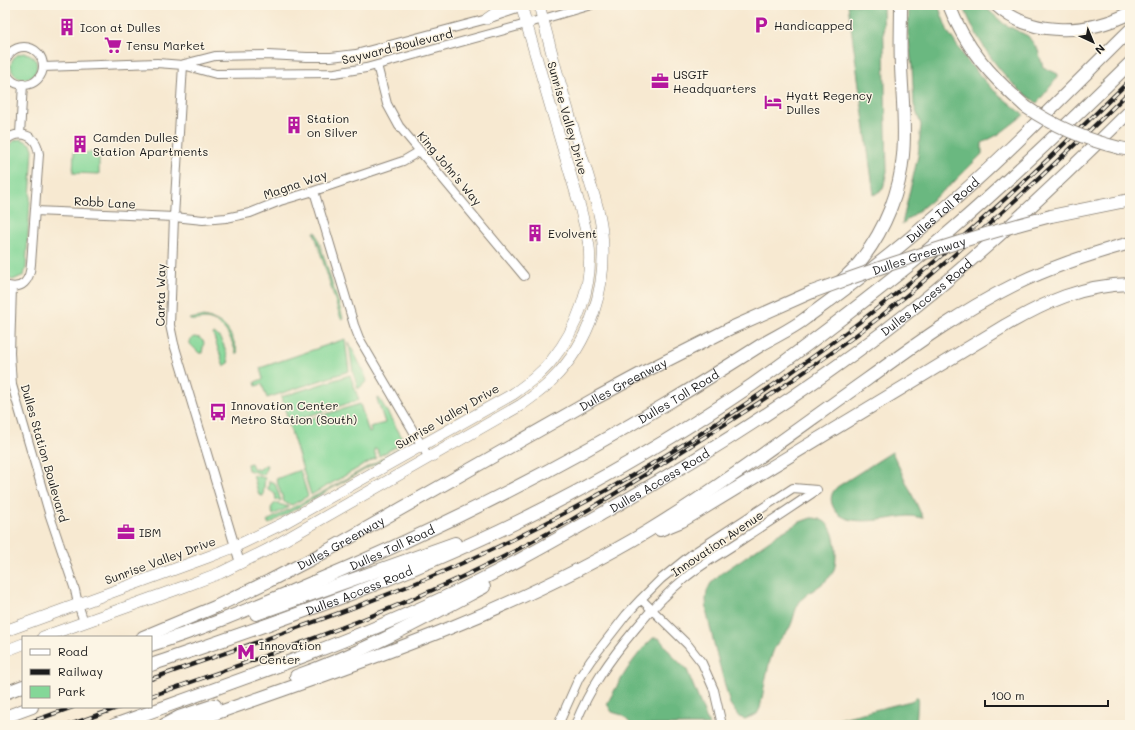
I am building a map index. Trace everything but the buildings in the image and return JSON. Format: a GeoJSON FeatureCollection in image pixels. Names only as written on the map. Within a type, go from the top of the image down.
{"type":"FeatureCollection","features":[{"type":"Feature","properties":{"kind":"highway"},"geometry":{"type":"LineString","coordinates":[[762,345],[855,268],[875,240],[891,208],[899,181],[903,154],[904,127],[901,5]]}},
{"type":"Feature","properties":{"kind":"highway"},"geometry":{"type":"LineString","coordinates":[[949,5],[960,29],[980,60],[996,80],[1026,107],[1046,120],[1075,134],[1104,144],[1125,149]]}},
{"type":"Feature","properties":{"kind":"highway"},"geometry":{"type":"LineString","coordinates":[[996,5],[1004,12],[1019,20],[1035,26],[1054,29],[1076,29],[1097,26],[1130,13]]}},
{"type":"Feature","properties":{"kind":"highway","name":"Dulles Toll Road"},"geometry":{"type":"LineString","coordinates":[[156,643],[263,603],[337,572],[449,521],[543,473],[605,439],[707,380],[803,321],[931,220],[1013,145],[1130,30]]}},
{"type":"Feature","properties":{"kind":"highway"},"geometry":{"type":"LineString","coordinates":[[1040,150],[1081,103],[1130,53]]}},
{"type":"Feature","properties":{"kind":"highway","name":"Dulles Access Road"},"geometry":{"type":"LineString","coordinates":[[152,665],[318,606],[374,585],[458,550],[545,508],[651,449],[726,402],[779,366],[860,305],[953,229],[1085,108],[1130,63]]}},
{"type":"Feature","properties":{"kind":"highway","name":"Dulles Access Road"},"geometry":{"type":"LineString","coordinates":[[114,725],[280,666],[392,622],[493,574],[554,542],[709,451],[810,384],[883,332],[936,290],[999,236],[1089,152],[1130,111]]}},
{"type":"Feature","properties":{"kind":"highway"},"geometry":{"type":"LineString","coordinates":[[1089,152],[1130,117]]}},
{"type":"Feature","properties":{"kind":"highway","name":"Dulles Greenway"},"geometry":{"type":"LineString","coordinates":[[145,636],[215,607],[269,582],[323,553],[596,398],[730,328],[812,292],[910,257],[998,230],[1051,216],[1130,200]]}},
{"type":"Feature","properties":{"kind":"highway"},"geometry":{"type":"LineString","coordinates":[[183,725],[382,654],[459,624],[541,588],[622,546],[667,519],[723,482],[906,351],[975,306],[1054,268],[1097,252],[1130,243]]}},
{"type":"Feature","properties":{"kind":"highway"},"geometry":{"type":"LineString","coordinates":[[622,546],[682,521],[1006,325],[1037,308],[1066,295],[1092,288],[1130,284]]}},
{"type":"Feature","properties":{"kind":"highway"},"geometry":{"type":"LineString","coordinates":[[164,725],[179,717],[327,664],[390,636],[583,533],[631,498]]}},
{"type":"Feature","properties":{"kind":"highway"},"geometry":{"type":"LineString","coordinates":[[156,643],[209,631],[437,550],[490,527],[545,508]]}},
{"type":"Feature","properties":{"kind":"highway"},"geometry":{"type":"LineString","coordinates":[[5,693],[22,686]]}},
{"type":"Feature","properties":{"kind":"highway"},"geometry":{"type":"LineString","coordinates":[[5,717],[29,708]]}},
{"type":"Feature","properties":{"kind":"main road"},"geometry":{"type":"LineString","coordinates":[[487,19],[498,12],[505,5]]}},
{"type":"Feature","properties":{"kind":"main road","name":"Sunrise Valley Drive"},"geometry":{"type":"LineString","coordinates":[[46,636],[220,573],[267,550],[521,405],[552,380],[568,361],[582,339],[595,310],[598,299],[603,263],[602,234],[599,216],[539,5]]}},
{"type":"Feature","properties":{"kind":"main road","name":"Sunrise Valley Drive"},"geometry":{"type":"LineString","coordinates":[[5,631],[234,547],[284,523],[513,394],[539,374],[552,360],[564,344],[578,316],[588,278],[589,247],[586,230],[527,24],[524,6]]}},
{"type":"Feature","properties":{"kind":"main road"},"geometry":{"type":"LineString","coordinates":[[5,651],[22,644]]}},
{"type":"Feature","properties":{"kind":"street","name":"Sayward Boulevard"},"geometry":{"type":"LineString","coordinates":[[183,64],[216,74],[335,73],[366,68],[591,5]]}},
{"type":"Feature","properties":{"kind":"street","name":"Sayward Boulevard"},"geometry":{"type":"LineString","coordinates":[[43,67],[183,64],[214,56],[343,56],[487,19],[524,6]]}},
{"type":"Feature","properties":{"kind":"street"},"geometry":{"type":"LineString","coordinates":[[25,47],[36,51],[40,56],[43,67],[39,78],[29,84],[23,84],[18,83],[9,77],[5,66],[6,60],[13,51],[25,47]]}},
{"type":"Feature","properties":{"kind":"street","name":"Carta Way"},"geometry":{"type":"LineString","coordinates":[[183,64],[174,217],[170,325],[174,344],[240,563]]}},
{"type":"Feature","properties":{"kind":"street","name":"King John's Way"},"geometry":{"type":"LineString","coordinates":[[377,65],[387,104],[399,126],[524,276]]}},
{"type":"Feature","properties":{"kind":"street"},"geometry":{"type":"LineString","coordinates":[[5,142],[12,136],[20,134],[23,84]]}},
{"type":"Feature","properties":{"kind":"street","name":"Dulles Station Boulevard"},"geometry":{"type":"LineString","coordinates":[[20,134],[31,138],[35,142],[39,154],[30,276],[26,281],[18,286],[9,286],[10,346],[8,372],[50,516],[75,590],[84,622]]}},
{"type":"Feature","properties":{"kind":"street","name":"Magna Way"},"geometry":{"type":"LineString","coordinates":[[174,217],[203,220],[226,218],[250,212],[284,199],[314,191],[403,161],[420,151]]}},
{"type":"Feature","properties":{"kind":"street"},"geometry":{"type":"LineString","coordinates":[[314,191],[356,332],[429,458]]}},
{"type":"Feature","properties":{"kind":"street","name":"Robb Lane"},"geometry":{"type":"LineString","coordinates":[[35,211],[174,217]]}},
{"type":"Feature","properties":{"kind":"street","name":"Innovation Avenue"},"geometry":{"type":"LineString","coordinates":[[558,725],[579,678],[591,660],[641,599],[661,578],[692,554],[793,488],[817,490],[702,565],[671,590],[652,609],[601,673],[581,710],[575,725]]}},
{"type":"Feature","properties":{"kind":"street"},"geometry":{"type":"LineString","coordinates":[[641,599],[688,645],[702,663],[714,690],[722,725]]}},
{"type":"Feature","properties":{"kind":"green space"},"geometry":{"type":"Polygon","coordinates":[[[848,5],[883,5],[887,171],[883,189],[874,195],[848,5]]]}},
{"type":"Feature","properties":{"kind":"green space"},"geometry":{"type":"Polygon","coordinates":[[[909,5],[938,5],[948,32],[968,62],[991,88],[1024,115],[999,134],[982,143],[982,154],[953,183],[902,224],[918,156],[921,125],[914,105],[908,33],[909,5]]]}},
{"type":"Feature","properties":{"kind":"green space"},"geometry":{"type":"Polygon","coordinates":[[[963,5],[983,5],[1004,24],[1028,36],[1038,50],[1043,67],[1058,74],[1054,82],[1037,103],[1017,88],[1000,70],[979,39],[963,5]]]}},
{"type":"Feature","properties":{"kind":"green space"},"geometry":{"type":"Polygon","coordinates":[[[24,53],[33,57],[37,66],[33,75],[24,79],[15,75],[11,66],[15,57],[24,53]]]}},
{"type":"Feature","properties":{"kind":"green space"},"geometry":{"type":"Polygon","coordinates":[[[21,139],[31,144],[33,149],[26,268],[24,275],[13,280],[5,277],[5,184],[7,149],[11,143],[21,139]]]}},
{"type":"Feature","properties":{"kind":"green space"},"geometry":{"type":"Polygon","coordinates":[[[74,152],[99,153],[99,174],[73,173],[74,152]]]}},
{"type":"Feature","properties":{"kind":"green space"},"geometry":{"type":"Polygon","coordinates":[[[314,232],[316,232],[343,318],[341,319],[314,232]]]}},
{"type":"Feature","properties":{"kind":"green space"},"geometry":{"type":"Polygon","coordinates":[[[201,317],[216,321],[226,328],[233,339],[238,353],[236,353],[229,336],[223,327],[218,323],[206,319],[189,319],[201,317]]]}},
{"type":"Feature","properties":{"kind":"green space"},"geometry":{"type":"Polygon","coordinates":[[[214,333],[220,339],[226,350],[229,363],[224,366],[213,334],[214,333]]]}},
{"type":"Feature","properties":{"kind":"green space"},"geometry":{"type":"Polygon","coordinates":[[[194,337],[200,338],[204,342],[202,353],[199,353],[190,344],[190,340],[194,337]]]}},
{"type":"Feature","properties":{"kind":"green space"},"geometry":{"type":"Polygon","coordinates":[[[345,339],[349,371],[267,398],[262,384],[256,386],[255,382],[263,379],[260,368],[345,339]]]}},
{"type":"Feature","properties":{"kind":"green space"},"geometry":{"type":"Polygon","coordinates":[[[349,343],[367,381],[358,389],[353,372],[349,343]]]}},
{"type":"Feature","properties":{"kind":"green space"},"geometry":{"type":"Polygon","coordinates":[[[350,375],[359,400],[289,422],[281,397],[350,375]]]}},
{"type":"Feature","properties":{"kind":"green space"},"geometry":{"type":"Polygon","coordinates":[[[379,398],[403,439],[399,441],[401,444],[379,456],[377,449],[374,449],[376,458],[311,495],[289,425],[360,404],[369,433],[371,432],[370,427],[385,423],[377,399],[379,398]]]}},
{"type":"Feature","properties":{"kind":"green space"},"geometry":{"type":"Polygon","coordinates":[[[402,447],[403,448],[269,524],[267,521],[336,485],[402,447]]]}},
{"type":"Feature","properties":{"kind":"green space"},"geometry":{"type":"Polygon","coordinates":[[[892,452],[923,518],[908,516],[865,521],[844,518],[837,512],[832,504],[831,499],[835,489],[892,452]]]}},
{"type":"Feature","properties":{"kind":"green space"},"geometry":{"type":"Polygon","coordinates":[[[251,463],[253,468],[259,470],[267,465],[264,475],[248,470],[247,464],[251,463]]]}},
{"type":"Feature","properties":{"kind":"green space"},"geometry":{"type":"Polygon","coordinates":[[[300,470],[308,496],[292,505],[284,502],[276,479],[300,470]]]}},
{"type":"Feature","properties":{"kind":"green space"},"geometry":{"type":"Polygon","coordinates":[[[253,475],[265,478],[263,496],[259,495],[253,475]]]}},
{"type":"Feature","properties":{"kind":"green space"},"geometry":{"type":"Polygon","coordinates":[[[269,481],[275,483],[281,501],[276,500],[275,494],[268,489],[269,481]]]}},
{"type":"Feature","properties":{"kind":"green space"},"geometry":{"type":"Polygon","coordinates":[[[275,503],[289,507],[273,515],[271,508],[275,503]]]}},
{"type":"Feature","properties":{"kind":"green space"},"geometry":{"type":"Polygon","coordinates":[[[811,518],[823,521],[830,528],[834,538],[836,550],[836,562],[833,572],[829,578],[799,602],[790,627],[778,642],[771,657],[760,708],[757,714],[745,719],[739,717],[730,704],[715,648],[707,614],[707,591],[711,583],[719,575],[777,535],[800,522],[811,518]]]}},
{"type":"Feature","properties":{"kind":"green space"},"geometry":{"type":"Polygon","coordinates":[[[653,638],[659,638],[673,656],[687,670],[709,725],[632,725],[622,715],[612,712],[607,704],[633,661],[653,638]]]}},
{"type":"Feature","properties":{"kind":"green space"},"geometry":{"type":"Polygon","coordinates":[[[918,697],[916,725],[814,725],[911,701],[918,697]]]}},
{"type":"Feature","properties":{"kind":"railway"},"geometry":{"type":"LineString","coordinates":[[152,679],[322,619],[448,570],[542,525],[647,467],[698,435],[798,368],[893,296],[954,245],[1014,191],[1130,80]]}},
{"type":"Feature","properties":{"kind":"railway"},"geometry":{"type":"LineString","coordinates":[[152,696],[327,633],[414,598],[499,559],[620,491],[773,393],[828,356],[880,317],[992,221],[1076,144],[1130,91]]}},
{"type":"Feature","properties":{"kind":"railway"},"geometry":{"type":"LineString","coordinates":[[22,725],[70,708]]}},
{"type":"Feature","properties":{"kind":"railway"},"geometry":{"type":"LineString","coordinates":[[69,725],[117,708]]}},
{"type":"Feature","properties":{"kind":"place","name":"Handicapped"},"geometry":{"type":"Point","coordinates":[761,25]}},
{"type":"Feature","properties":{"kind":"place","name":"Icon at Dulles"},"geometry":{"type":"Point","coordinates":[67,27]}},
{"type":"Feature","properties":{"kind":"place","name":"Tensu Market"},"geometry":{"type":"Point","coordinates":[113,45]}},
{"type":"Feature","properties":{"kind":"place","name":"USGIF Headquarters"},"geometry":{"type":"Point","coordinates":[660,81]}},
{"type":"Feature","properties":{"kind":"place","name":"Hyatt Regency Dulles"},"geometry":{"type":"Point","coordinates":[773,102]}},
{"type":"Feature","properties":{"kind":"place","name":"Station on Silver"},"geometry":{"type":"Point","coordinates":[294,125]}},
{"type":"Feature","properties":{"kind":"place","name":"Camden Dulles Station Apartments"},"geometry":{"type":"Point","coordinates":[80,144]}},
{"type":"Feature","properties":{"kind":"place","name":"Evolvent"},"geometry":{"type":"Point","coordinates":[535,233]}},
{"type":"Feature","properties":{"kind":"place","name":"Innovation Center Metro Station (South)"},"geometry":{"type":"Point","coordinates":[218,412]}},
{"type":"Feature","properties":{"kind":"place","name":"IBM"},"geometry":{"type":"Point","coordinates":[126,532]}},
{"type":"Feature","properties":{"kind":"place","name":"Innovation Center"},"geometry":{"type":"Point","coordinates":[246,652]}}]}
